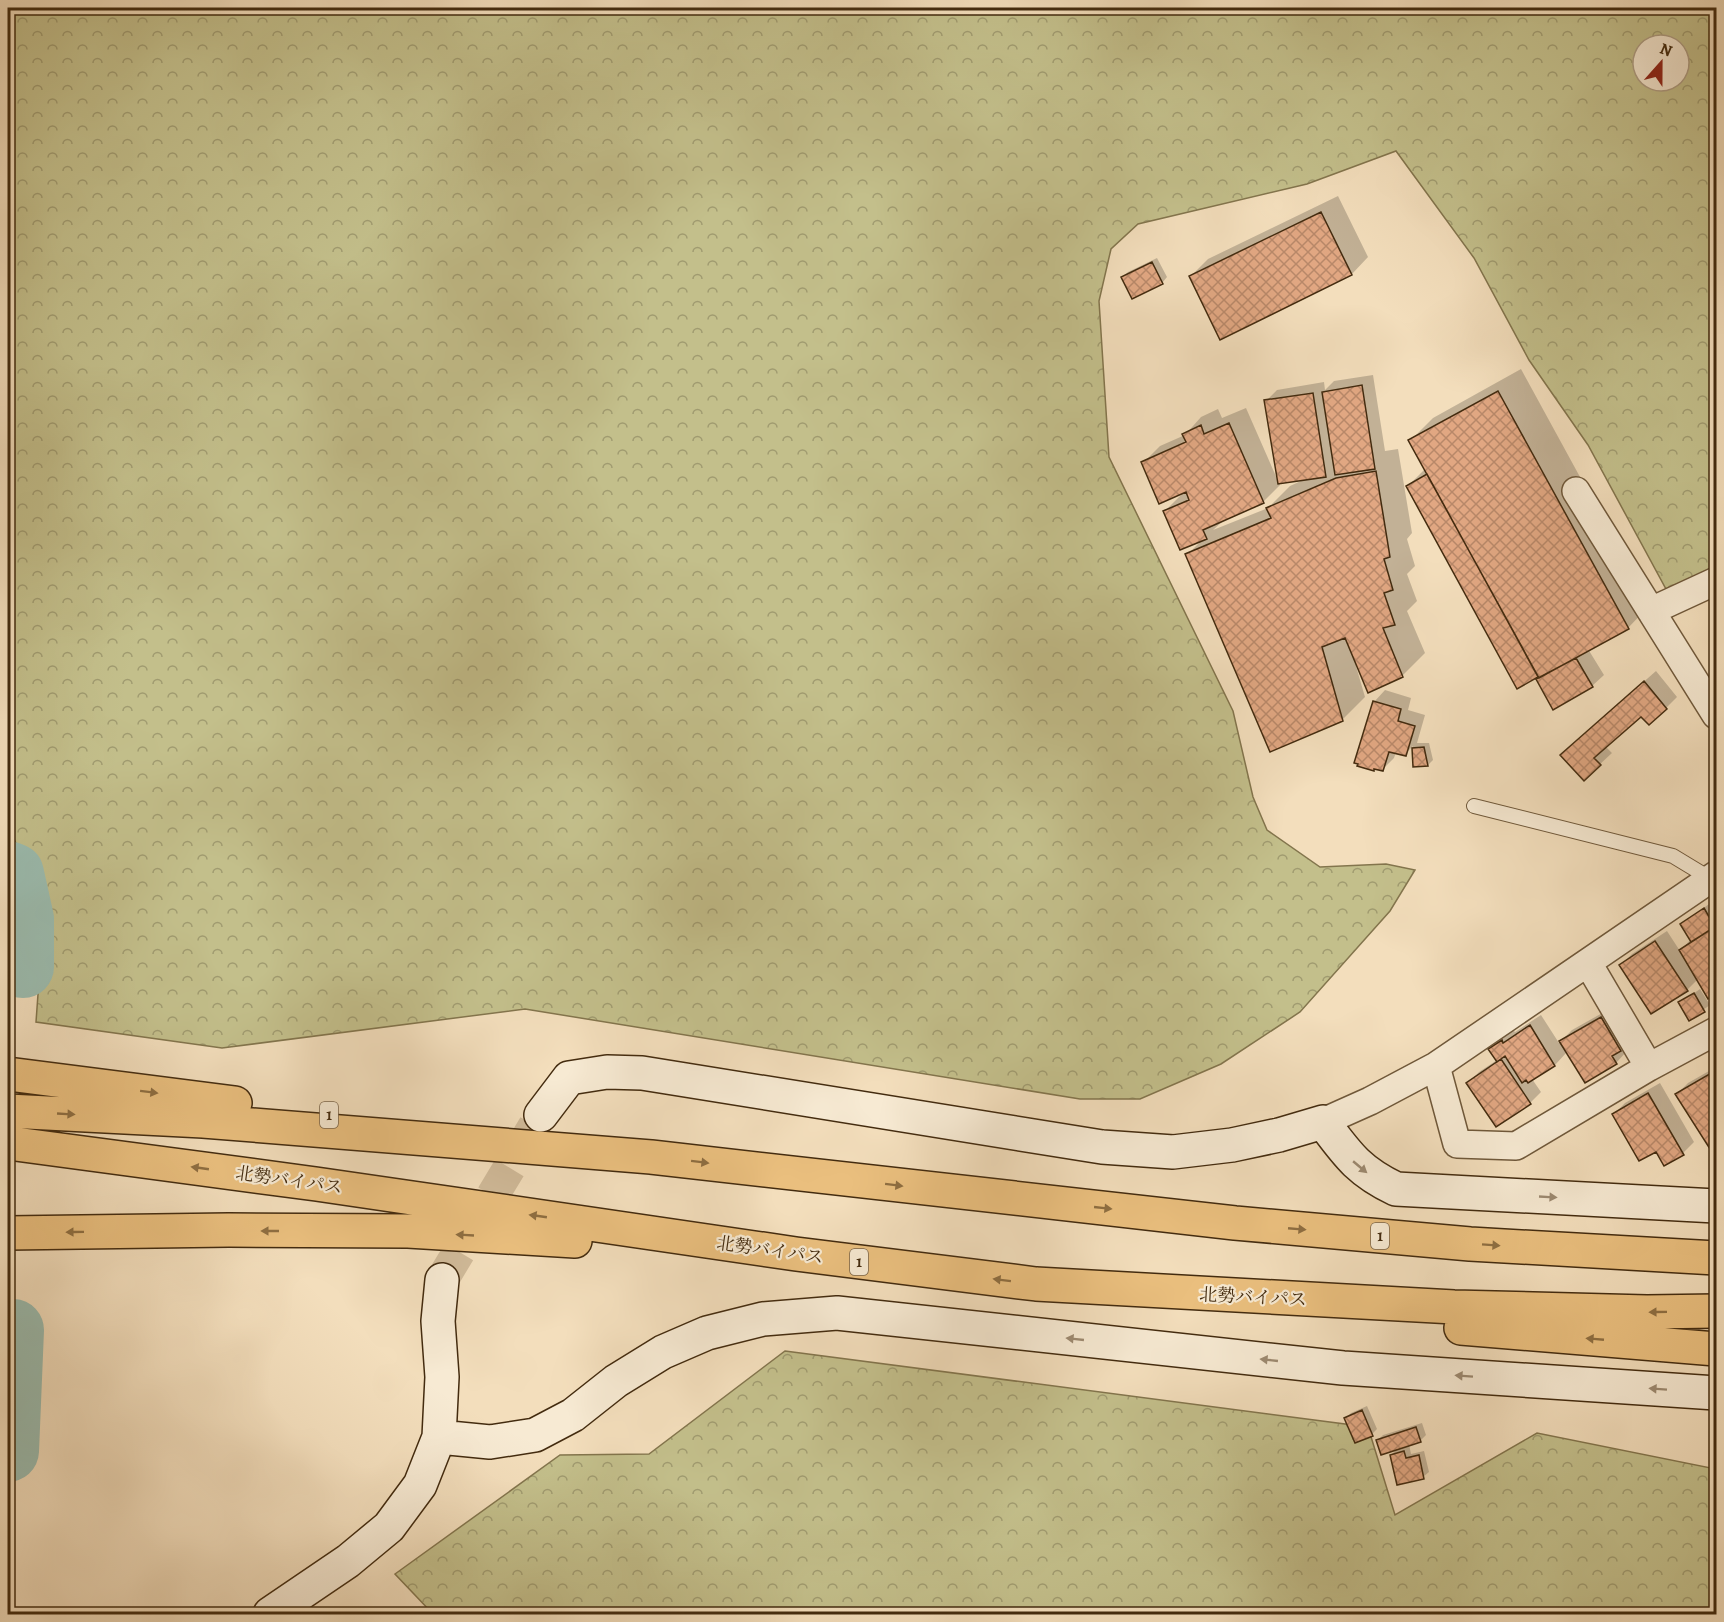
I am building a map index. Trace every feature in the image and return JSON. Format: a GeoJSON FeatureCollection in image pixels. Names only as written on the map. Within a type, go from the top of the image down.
{"type":"FeatureCollection","features":[{"type":"Feature","properties":{"kind":"highway","name":"1"},"geometry":{"type":"LineString","coordinates":[[8,1074],[651,1157],[1236,1223],[1470,1244],[1716,1258]]}},
{"type":"Feature","properties":{"kind":"highway","name":"1"},"geometry":{"type":"LineString","coordinates":[[8,1111],[202,1121],[651,1157]]}},
{"type":"Feature","properties":{"kind":"highway","name":"北勢バイパス"},"geometry":{"type":"LineString","coordinates":[[8,1143],[327,1185],[796,1254],[1036,1284],[1454,1307],[1647,1312],[1716,1311]]}},
{"type":"Feature","properties":{"kind":"highway","name":"1"},"geometry":{"type":"LineString","coordinates":[[8,1233],[229,1230],[408,1231],[796,1254]]}},
{"type":"Feature","properties":{"kind":"highway"},"geometry":{"type":"LineString","coordinates":[[1675,1257],[1716,1250]]}},
{"type":"Feature","properties":{"kind":"highway"},"geometry":{"type":"LineString","coordinates":[[1036,1284],[1310,1316],[1716,1349]]}},
{"type":"Feature","properties":{"kind":"street"},"geometry":{"type":"LineString","coordinates":[[1576,491],[1716,716]]}},
{"type":"Feature","properties":{"kind":"street"},"geometry":{"type":"LineString","coordinates":[[1651,611],[1716,581]]}},
{"type":"Feature","properties":{"kind":"street"},"geometry":{"type":"LineString","coordinates":[[541,1115],[568,1078],[607,1072],[642,1073],[1102,1147],[1173,1152],[1279,1136],[1323,1122],[1370,1101],[1436,1066],[1714,877]]}},
{"type":"Feature","properties":{"kind":"street"},"geometry":{"type":"LineString","coordinates":[[1588,963],[1649,1067]]}},
{"type":"Feature","properties":{"kind":"street"},"geometry":{"type":"LineString","coordinates":[[1436,1066],[1456,1144],[1516,1146],[1716,1030]]}},
{"type":"Feature","properties":{"kind":"street"},"geometry":{"type":"LineString","coordinates":[[1323,1122],[1351,1159],[1373,1178],[1396,1189],[1716,1206]]}},
{"type":"Feature","properties":{"kind":"street"},"geometry":{"type":"LineString","coordinates":[[270,1614],[348,1561],[389,1527],[420,1485],[439,1437],[442,1377],[438,1321],[441,1280]]}},
{"type":"Feature","properties":{"kind":"street"},"geometry":{"type":"LineString","coordinates":[[439,1437],[490,1442],[535,1435],[573,1415],[616,1381],[663,1352],[707,1333],[763,1319],[837,1314],[1343,1368],[1716,1392]]}},
{"type":"Feature","properties":{"kind":"lane"},"geometry":{"type":"LineString","coordinates":[[1474,806],[1673,856],[1714,877]]}},
{"type":"Feature","properties":{"kind":"green space"},"geometry":{"type":"Polygon","coordinates":[[[8,8],[1716,8],[1716,567],[1666,589],[1588,445],[1529,360],[1474,258],[1396,151],[1307,184],[1138,224],[1111,249],[1099,301],[1109,457],[1233,711],[1253,797],[1267,830],[1320,867],[1386,864],[1415,870],[1390,911],[1300,1012],[1221,1064],[1140,1099],[1080,1099],[525,1009],[222,1048],[36,1022],[43,925],[25,864],[8,825],[8,8]]]}},
{"type":"Feature","properties":{"kind":"green space"},"geometry":{"type":"Polygon","coordinates":[[[785,1351],[1368,1427],[1395,1515],[1537,1433],[1716,1469],[1716,1614],[433,1614],[395,1574],[560,1455],[649,1454],[785,1351]]]}},
{"type":"Feature","properties":{"kind":"building"},"geometry":{"type":"Polygon","coordinates":[[[1321,212],[1352,275],[1220,340],[1189,276],[1321,212]]]}},
{"type":"Feature","properties":{"kind":"building"},"geometry":{"type":"Polygon","coordinates":[[[1152,262],[1163,284],[1132,299],[1121,277],[1152,262]]]}},
{"type":"Feature","properties":{"kind":"building"},"geometry":{"type":"Polygon","coordinates":[[[1362,385],[1375,469],[1335,475],[1322,392],[1362,385]]]}},
{"type":"Feature","properties":{"kind":"building"},"geometry":{"type":"Polygon","coordinates":[[[1498,391],[1629,629],[1539,678],[1408,440],[1498,391]]]}},
{"type":"Feature","properties":{"kind":"building"},"geometry":{"type":"Polygon","coordinates":[[[1313,393],[1326,477],[1278,484],[1264,400],[1313,393]]]}},
{"type":"Feature","properties":{"kind":"building"},"geometry":{"type":"Polygon","coordinates":[[[1229,423],[1264,503],[1203,530],[1207,539],[1180,550],[1163,511],[1189,500],[1186,492],[1159,504],[1141,462],[1186,442],[1182,434],[1201,425],[1204,434],[1229,423]]]}},
{"type":"Feature","properties":{"kind":"building"},"geometry":{"type":"Polygon","coordinates":[[[1376,471],[1390,557],[1384,559],[1393,590],[1384,593],[1395,625],[1383,628],[1403,677],[1368,693],[1345,638],[1322,647],[1343,721],[1270,752],[1185,554],[1271,518],[1266,508],[1336,478],[1376,471]]]}},
{"type":"Feature","properties":{"kind":"building"},"geometry":{"type":"Polygon","coordinates":[[[1427,474],[1538,677],[1517,689],[1406,486],[1427,474]]]}},
{"type":"Feature","properties":{"kind":"building"},"geometry":{"type":"Polygon","coordinates":[[[1576,658],[1593,687],[1553,710],[1536,679],[1576,658]]]}},
{"type":"Feature","properties":{"kind":"building"},"geometry":{"type":"Polygon","coordinates":[[[1644,681],[1667,709],[1649,725],[1641,717],[1594,758],[1601,765],[1584,781],[1560,755],[1644,681]]]}},
{"type":"Feature","properties":{"kind":"building"},"geometry":{"type":"Polygon","coordinates":[[[1373,701],[1401,709],[1398,721],[1415,726],[1406,756],[1389,752],[1383,771],[1374,769],[1374,771],[1354,763],[1373,701]]]}},
{"type":"Feature","properties":{"kind":"building"},"geometry":{"type":"Polygon","coordinates":[[[1424,747],[1428,766],[1413,767],[1412,748],[1424,747]]]}},
{"type":"Feature","properties":{"kind":"building"},"geometry":{"type":"Polygon","coordinates":[[[1704,908],[1715,927],[1691,942],[1680,924],[1704,908]]]}},
{"type":"Feature","properties":{"kind":"building"},"geometry":{"type":"Polygon","coordinates":[[[1716,926],[1716,994],[1708,999],[1679,950],[1716,926]]]}},
{"type":"Feature","properties":{"kind":"building"},"geometry":{"type":"Polygon","coordinates":[[[1655,941],[1688,991],[1651,1014],[1619,965],[1655,941]]]}},
{"type":"Feature","properties":{"kind":"building"},"geometry":{"type":"Polygon","coordinates":[[[1694,993],[1705,1012],[1689,1021],[1678,1002],[1694,993]]]}},
{"type":"Feature","properties":{"kind":"building"},"geometry":{"type":"Polygon","coordinates":[[[1601,1017],[1621,1051],[1612,1056],[1617,1064],[1585,1083],[1559,1041],[1601,1017]]]}},
{"type":"Feature","properties":{"kind":"building"},"geometry":{"type":"Polygon","coordinates":[[[1530,1025],[1555,1066],[1528,1083],[1526,1080],[1522,1083],[1505,1056],[1497,1062],[1488,1049],[1502,1040],[1503,1043],[1530,1025]]]}},
{"type":"Feature","properties":{"kind":"building"},"geometry":{"type":"Polygon","coordinates":[[[1501,1059],[1531,1104],[1496,1127],[1466,1083],[1501,1059]]]}},
{"type":"Feature","properties":{"kind":"building"},"geometry":{"type":"Polygon","coordinates":[[[1713,1072],[1716,1078],[1716,1145],[1710,1149],[1675,1094],[1713,1072]]]}},
{"type":"Feature","properties":{"kind":"building"},"geometry":{"type":"Polygon","coordinates":[[[1648,1093],[1684,1155],[1664,1166],[1656,1152],[1639,1161],[1612,1114],[1648,1093]]]}},
{"type":"Feature","properties":{"kind":"building"},"geometry":{"type":"Polygon","coordinates":[[[1362,1410],[1373,1436],[1355,1443],[1344,1418],[1362,1410]]]}},
{"type":"Feature","properties":{"kind":"building"},"geometry":{"type":"Polygon","coordinates":[[[1416,1427],[1421,1442],[1381,1455],[1376,1440],[1416,1427]]]}},
{"type":"Feature","properties":{"kind":"building"},"geometry":{"type":"Polygon","coordinates":[[[1404,1451],[1406,1458],[1419,1455],[1424,1479],[1397,1485],[1390,1455],[1404,1451]]]}},
{"type":"Feature","properties":{"kind":"waterway"},"geometry":{"type":"LineString","coordinates":[[8,872],[13,874],[23,919],[23,967]]}},
{"type":"Feature","properties":{"kind":"waterway"},"geometry":{"type":"LineString","coordinates":[[8,1451],[13,1330]]}},
{"type":"Feature","properties":{"kind":"tunnel"},"geometry":{"type":"LineString","coordinates":[[442,1280],[541,1115]]}}]}
